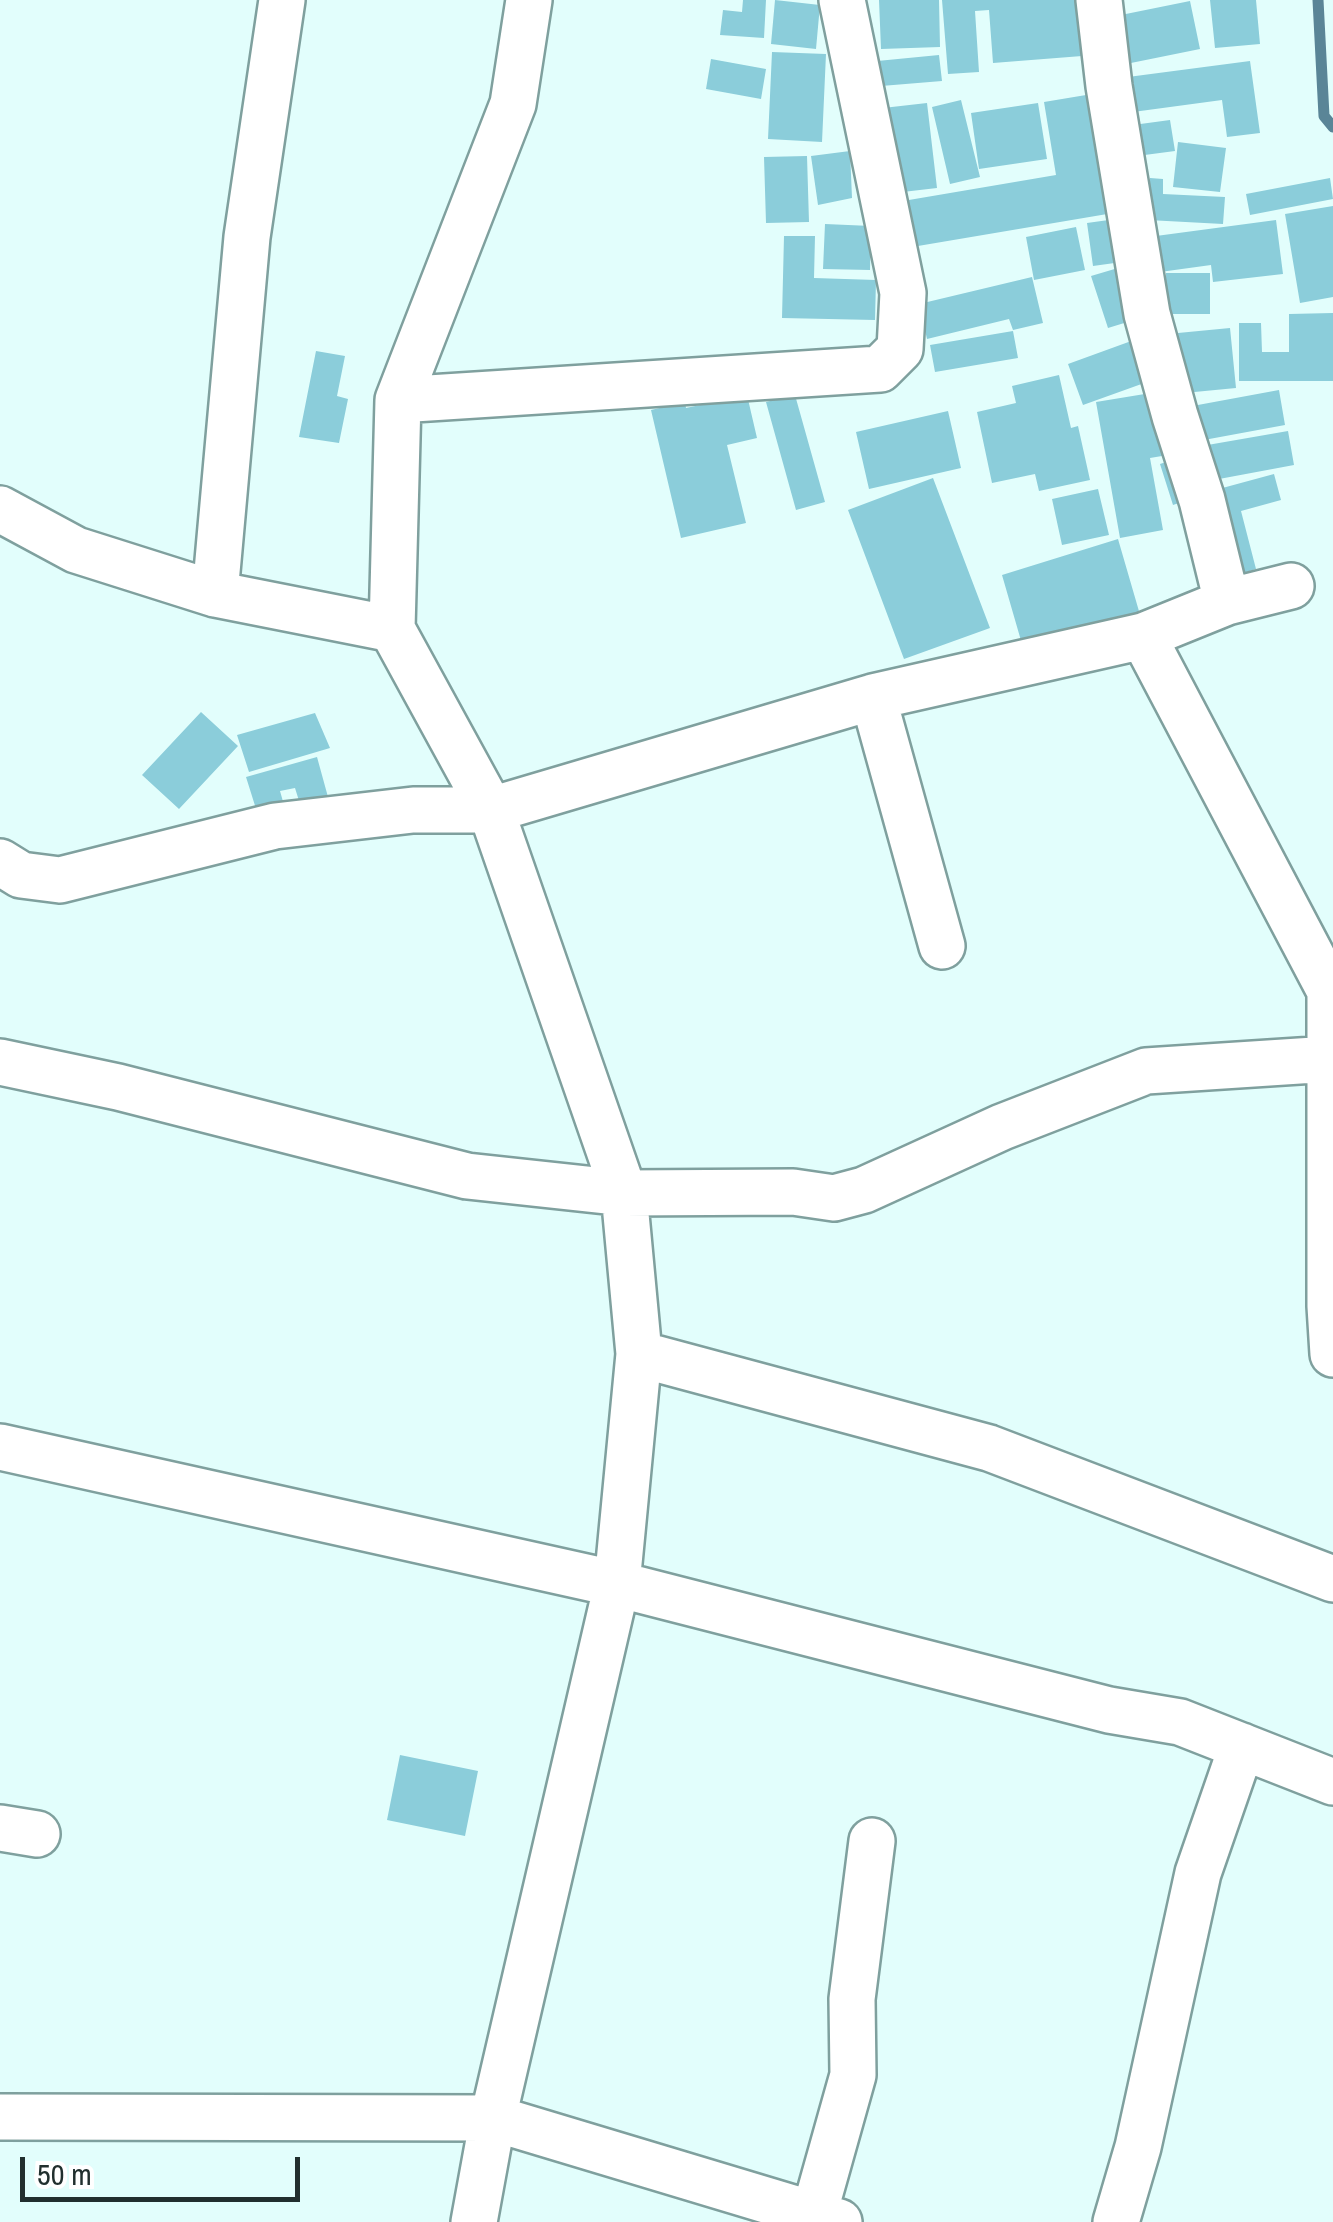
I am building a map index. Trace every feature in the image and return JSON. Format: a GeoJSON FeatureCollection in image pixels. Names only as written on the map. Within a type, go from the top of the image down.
{"type":"FeatureCollection","features":[{"type":"Feature","properties":{"kind":"street"},"geometry":{"type":"LineString","coordinates":[[215,594],[247,237],[282,0]]}},
{"type":"Feature","properties":{"kind":"street"},"geometry":{"type":"LineString","coordinates":[[474,2222],[494,2118],[617,1584],[639,1354],[624,1193],[491,810],[392,629],[398,400],[513,104],[529,0]]}},
{"type":"Feature","properties":{"kind":"street"},"geometry":{"type":"LineString","coordinates":[[398,400],[880,369],[900,349],[904,293],[842,0]]}},
{"type":"Feature","properties":{"kind":"street"},"geometry":{"type":"LineString","coordinates":[[1100,0],[1109,86],[1147,314],[1202,500],[1227,602]]}},
{"type":"Feature","properties":{"kind":"street"},"geometry":{"type":"LineString","coordinates":[[0,510],[76,550],[215,594],[392,629]]}},
{"type":"Feature","properties":{"kind":"street"},"geometry":{"type":"LineString","coordinates":[[0,862],[22,876],[60,880],[276,826],[413,810],[491,810],[873,697],[1144,636],[1227,602],[1291,586]]}},
{"type":"Feature","properties":{"kind":"street"},"geometry":{"type":"LineString","coordinates":[[1144,636],[1332,990],[1333,1354]]}},
{"type":"Feature","properties":{"kind":"street"},"geometry":{"type":"LineString","coordinates":[[873,697],[942,946]]}},
{"type":"Feature","properties":{"kind":"street"},"geometry":{"type":"LineString","coordinates":[[0,1062],[118,1087],[467,1176],[624,1193],[793,1192],[834,1198],[864,1190],[1002,1127],[1146,1070],[1330,1059]]}},
{"type":"Feature","properties":{"kind":"street"},"geometry":{"type":"LineString","coordinates":[[639,1354],[989,1448],[1333,1579]]}},
{"type":"Feature","properties":{"kind":"street"},"geometry":{"type":"LineString","coordinates":[[0,1447],[617,1584],[1109,1710],[1180,1722],[1333,1782]]}},
{"type":"Feature","properties":{"kind":"street"},"geometry":{"type":"LineString","coordinates":[[1116,2222],[1138,2147],[1198,1873],[1242,1746]]}},
{"type":"Feature","properties":{"kind":"street"},"geometry":{"type":"LineString","coordinates":[[0,2117],[494,2118],[827,2218],[853,2075],[852,1999],[872,1841]]}},
{"type":"Feature","properties":{"kind":"building"},"geometry":{"type":"Polygon","coordinates":[[[743,0],[766,0],[764,38],[720,35],[723,10],[742,12],[743,0]]]}},
{"type":"Feature","properties":{"kind":"building"},"geometry":{"type":"Polygon","coordinates":[[[775,0],[820,5],[816,49],[771,44],[775,0]]]}},
{"type":"Feature","properties":{"kind":"building"},"geometry":{"type":"Polygon","coordinates":[[[879,0],[939,0],[940,47],[881,49],[879,0]]]}},
{"type":"Feature","properties":{"kind":"building"},"geometry":{"type":"Polygon","coordinates":[[[942,0],[1077,0],[1082,56],[993,63],[989,10],[975,11],[979,72],[948,74],[942,0]]]}},
{"type":"Feature","properties":{"kind":"building"},"geometry":{"type":"Polygon","coordinates":[[[1210,0],[1256,0],[1260,44],[1215,48],[1210,0]]]}},
{"type":"Feature","properties":{"kind":"building"},"geometry":{"type":"Polygon","coordinates":[[[1190,1],[1200,49],[1121,65],[1111,17],[1190,1]]]}},
{"type":"Feature","properties":{"kind":"building"},"geometry":{"type":"Polygon","coordinates":[[[772,52],[826,54],[822,142],[768,139],[772,52]]]}},
{"type":"Feature","properties":{"kind":"building"},"geometry":{"type":"Polygon","coordinates":[[[939,55],[942,81],[869,87],[867,62],[939,55]]]}},
{"type":"Feature","properties":{"kind":"building"},"geometry":{"type":"Polygon","coordinates":[[[711,59],[766,69],[761,99],[706,89],[711,59]]]}},
{"type":"Feature","properties":{"kind":"building"},"geometry":{"type":"Polygon","coordinates":[[[1250,61],[1260,133],[1227,137],[1222,100],[1133,112],[1128,77],[1250,61]]]}},
{"type":"Feature","properties":{"kind":"building"},"geometry":{"type":"Polygon","coordinates":[[[1104,92],[1125,211],[912,247],[903,201],[1056,175],[1044,102],[1104,92]]]}},
{"type":"Feature","properties":{"kind":"building"},"geometry":{"type":"Polygon","coordinates":[[[961,100],[980,177],[950,184],[932,107],[961,100]]]}},
{"type":"Feature","properties":{"kind":"building"},"geometry":{"type":"Polygon","coordinates":[[[927,103],[937,188],[894,193],[883,108],[927,103]]]}},
{"type":"Feature","properties":{"kind":"building"},"geometry":{"type":"Polygon","coordinates":[[[1038,103],[1047,159],[979,169],[971,113],[1038,103]]]}},
{"type":"Feature","properties":{"kind":"building"},"geometry":{"type":"Polygon","coordinates":[[[1170,120],[1175,151],[1137,156],[1133,125],[1170,120]]]}},
{"type":"Feature","properties":{"kind":"building"},"geometry":{"type":"Polygon","coordinates":[[[1178,142],[1226,148],[1220,192],[1173,187],[1178,142]]]}},
{"type":"Feature","properties":{"kind":"building"},"geometry":{"type":"Polygon","coordinates":[[[850,151],[852,198],[818,205],[811,156],[850,151]]]}},
{"type":"Feature","properties":{"kind":"building"},"geometry":{"type":"Polygon","coordinates":[[[807,156],[809,222],[766,223],[764,157],[807,156]]]}},
{"type":"Feature","properties":{"kind":"building"},"geometry":{"type":"Polygon","coordinates":[[[1150,178],[1163,179],[1163,194],[1225,197],[1223,224],[1148,220],[1150,178]]]}},
{"type":"Feature","properties":{"kind":"building"},"geometry":{"type":"Polygon","coordinates":[[[1330,178],[1333,199],[1250,215],[1246,194],[1330,178]]]}},
{"type":"Feature","properties":{"kind":"building"},"geometry":{"type":"Polygon","coordinates":[[[1333,206],[1333,297],[1300,303],[1285,214],[1333,206]]]}},
{"type":"Feature","properties":{"kind":"building"},"geometry":{"type":"Polygon","coordinates":[[[1123,218],[1129,261],[1093,266],[1087,223],[1123,218]]]}},
{"type":"Feature","properties":{"kind":"building"},"geometry":{"type":"Polygon","coordinates":[[[1276,220],[1283,274],[1213,282],[1211,265],[1160,272],[1156,236],[1276,220]]]}},
{"type":"Feature","properties":{"kind":"building"},"geometry":{"type":"Polygon","coordinates":[[[825,224],[871,226],[870,270],[823,269],[825,224]]]}},
{"type":"Feature","properties":{"kind":"building"},"geometry":{"type":"Polygon","coordinates":[[[1076,227],[1085,270],[1034,280],[1026,237],[1076,227]]]}},
{"type":"Feature","properties":{"kind":"building"},"geometry":{"type":"Polygon","coordinates":[[[784,236],[815,236],[814,278],[876,280],[875,320],[782,318],[784,236]]]}},
{"type":"Feature","properties":{"kind":"building"},"geometry":{"type":"Polygon","coordinates":[[[1118,268],[1134,320],[1108,328],[1091,276],[1118,268]]]}},
{"type":"Feature","properties":{"kind":"building"},"geometry":{"type":"Polygon","coordinates":[[[1166,273],[1210,273],[1210,314],[1166,314],[1166,273]]]}},
{"type":"Feature","properties":{"kind":"building"},"geometry":{"type":"Polygon","coordinates":[[[1032,277],[1043,323],[1013,330],[1009,319],[927,339],[919,304],[1032,277]]]}},
{"type":"Feature","properties":{"kind":"building"},"geometry":{"type":"Polygon","coordinates":[[[1333,313],[1333,381],[1239,381],[1239,323],[1261,323],[1262,352],[1289,352],[1289,314],[1333,313]]]}},
{"type":"Feature","properties":{"kind":"building"},"geometry":{"type":"Polygon","coordinates":[[[1230,328],[1236,388],[1184,393],[1178,333],[1230,328]]]}},
{"type":"Feature","properties":{"kind":"building"},"geometry":{"type":"Polygon","coordinates":[[[1013,331],[1018,358],[935,372],[930,345],[1013,331]]]}},
{"type":"Feature","properties":{"kind":"building"},"geometry":{"type":"Polygon","coordinates":[[[1145,336],[1161,377],[1083,405],[1068,364],[1145,336]]]}},
{"type":"Feature","properties":{"kind":"building"},"geometry":{"type":"Polygon","coordinates":[[[316,351],[345,356],[337,396],[348,399],[339,443],[299,437],[316,351]]]}},
{"type":"Feature","properties":{"kind":"building"},"geometry":{"type":"Polygon","coordinates":[[[1059,375],[1071,428],[1078,426],[1090,480],[1039,491],[1035,474],[992,483],[977,412],[1016,403],[1012,386],[1059,375]]]}},
{"type":"Feature","properties":{"kind":"building"},"geometry":{"type":"Polygon","coordinates":[[[1279,390],[1285,425],[1193,442],[1187,407],[1279,390]]]}},
{"type":"Feature","properties":{"kind":"building"},"geometry":{"type":"Polygon","coordinates":[[[1163,391],[1174,454],[1150,458],[1163,530],[1120,538],[1096,402],[1163,391]]]}},
{"type":"Feature","properties":{"kind":"building"},"geometry":{"type":"Polygon","coordinates":[[[747,395],[757,438],[727,445],[746,523],[681,538],[651,410],[685,402],[686,408],[747,395]]]}},
{"type":"Feature","properties":{"kind":"building"},"geometry":{"type":"Polygon","coordinates":[[[795,395],[825,502],[796,510],[766,402],[795,395]]]}},
{"type":"Feature","properties":{"kind":"building"},"geometry":{"type":"Polygon","coordinates":[[[948,411],[961,468],[869,489],[856,432],[948,411]]]}},
{"type":"Feature","properties":{"kind":"building"},"geometry":{"type":"Polygon","coordinates":[[[1288,431],[1294,465],[1203,482],[1196,447],[1288,431]]]}},
{"type":"Feature","properties":{"kind":"building"},"geometry":{"type":"Polygon","coordinates":[[[1184,456],[1197,497],[1173,505],[1160,464],[1184,456]]]}},
{"type":"Feature","properties":{"kind":"building"},"geometry":{"type":"Polygon","coordinates":[[[1274,474],[1281,500],[1241,511],[1256,569],[1227,578],[1204,493],[1274,474]]]}},
{"type":"Feature","properties":{"kind":"building"},"geometry":{"type":"Polygon","coordinates":[[[933,478],[990,628],[904,659],[848,510],[933,478]]]}},
{"type":"Feature","properties":{"kind":"building"},"geometry":{"type":"Polygon","coordinates":[[[1098,489],[1109,535],[1062,545],[1052,499],[1098,489]]]}},
{"type":"Feature","properties":{"kind":"building"},"geometry":{"type":"Polygon","coordinates":[[[1118,539],[1143,625],[1024,651],[1002,575],[1118,539]]]}},
{"type":"Feature","properties":{"kind":"building"},"geometry":{"type":"Polygon","coordinates":[[[201,712],[238,746],[179,809],[142,775],[201,712]]]}},
{"type":"Feature","properties":{"kind":"building"},"geometry":{"type":"Polygon","coordinates":[[[315,713],[330,748],[249,772],[237,735],[315,713]]]}},
{"type":"Feature","properties":{"kind":"building"},"geometry":{"type":"Polygon","coordinates":[[[317,757],[328,797],[300,804],[295,788],[280,791],[284,805],[257,812],[246,777],[317,757]]]}},
{"type":"Feature","properties":{"kind":"building"},"geometry":{"type":"Polygon","coordinates":[[[400,1755],[478,1771],[465,1836],[387,1820],[400,1755]]]}},
{"type":"Feature","properties":{"kind":"waterway"},"geometry":{"type":"LineString","coordinates":[[1318,0],[1324,116],[1333,127]]}}]}
